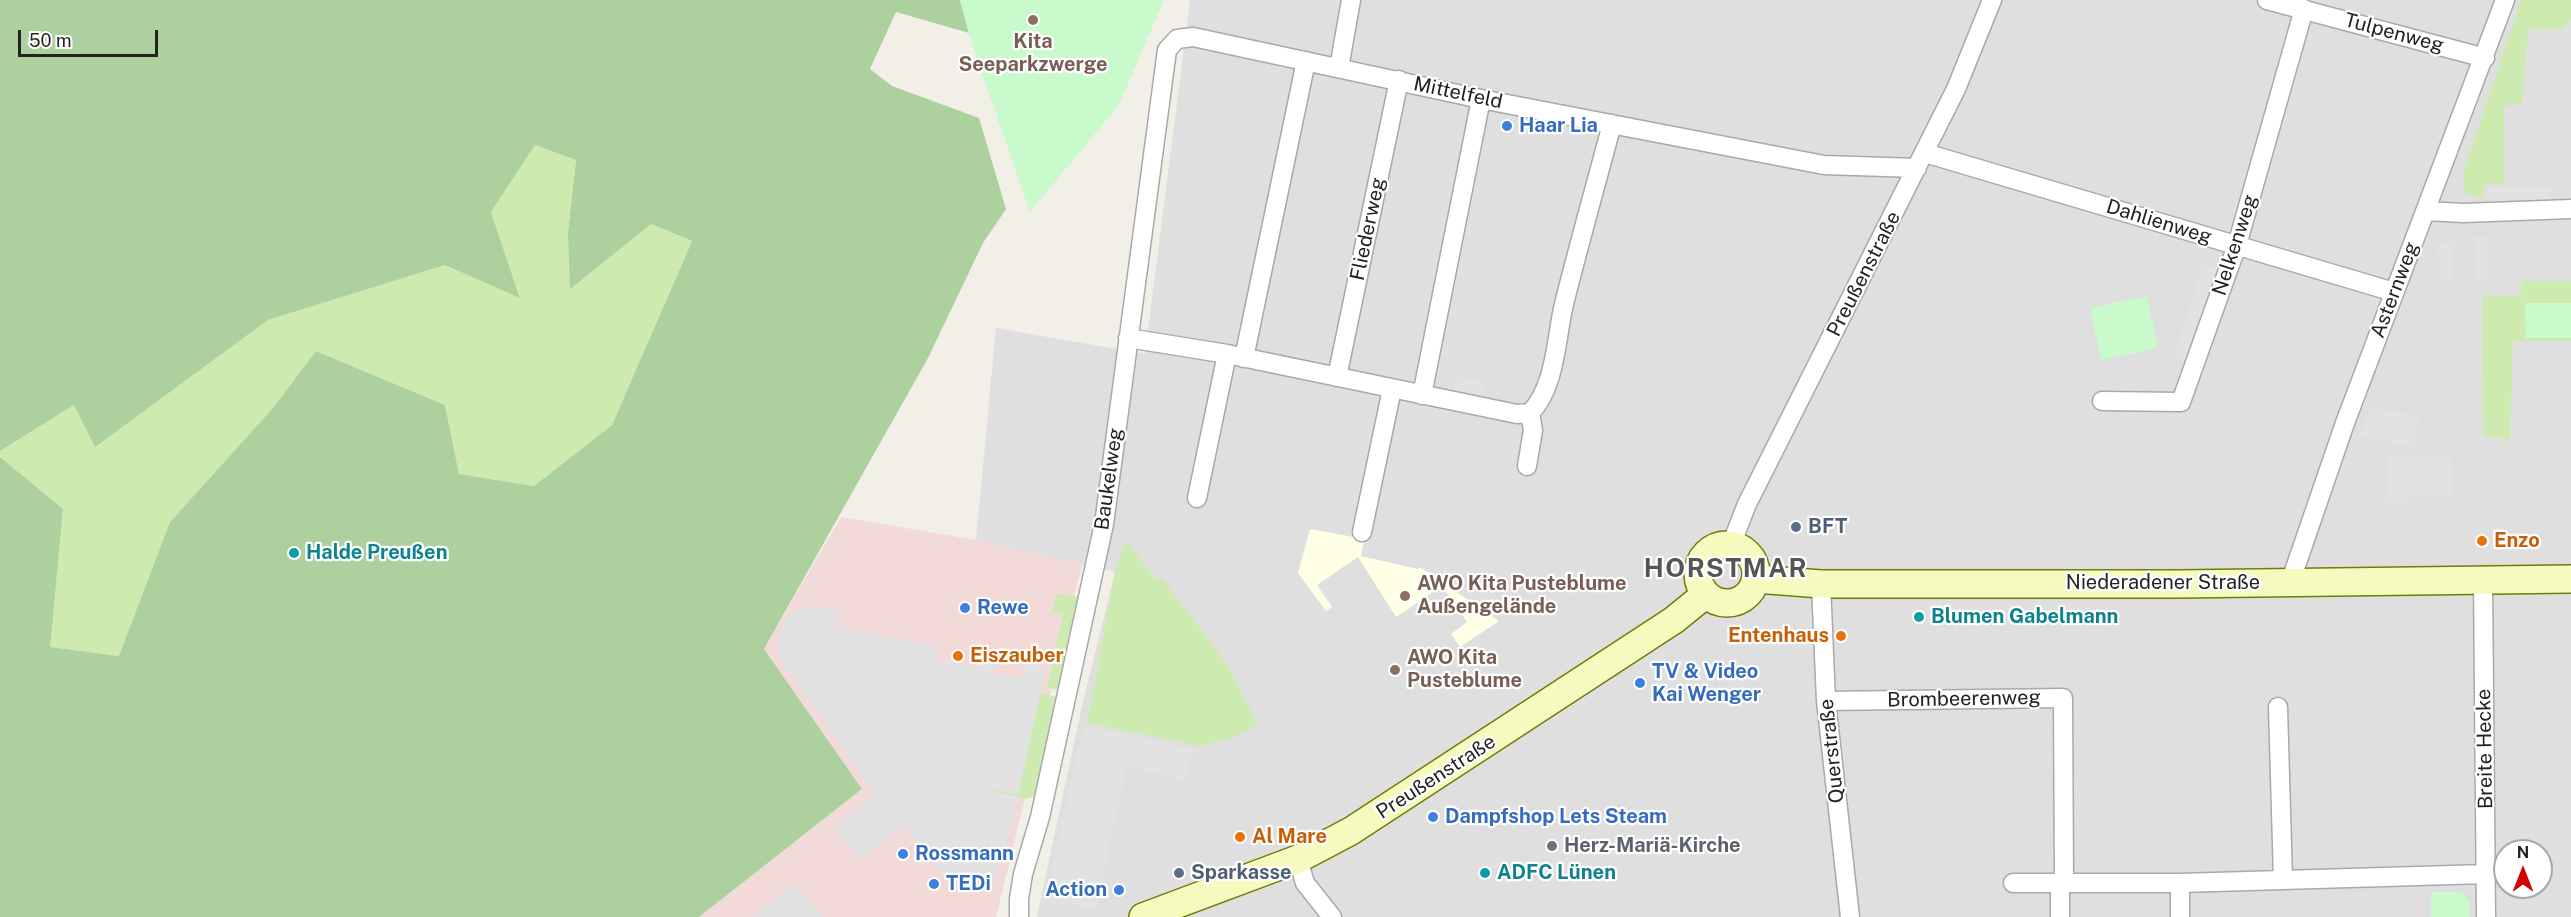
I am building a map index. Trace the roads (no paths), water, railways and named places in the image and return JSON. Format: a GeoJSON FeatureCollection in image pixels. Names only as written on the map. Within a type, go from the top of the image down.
{"type":"FeatureCollection","features":[{"type":"Feature","properties":{"kind":"street"},"geometry":{"type":"LineString","coordinates":[[1339,68],[1351,0]]}},
{"type":"Feature","properties":{"kind":"street","name":"Preußenstraße"},"geometry":{"type":"LineString","coordinates":[[1731,545],[1747,504],[1956,89],[1992,0]]}},
{"type":"Feature","properties":{"kind":"street","name":"Tulpenweg"},"geometry":{"type":"LineString","coordinates":[[2267,0],[2485,58]]}},
{"type":"Feature","properties":{"kind":"street","name":"Asternweg"},"geometry":{"type":"LineString","coordinates":[[2290,583],[2344,423],[2485,58],[2505,0]]}},
{"type":"Feature","properties":{"kind":"street","name":"Nelkenweg"},"geometry":{"type":"LineString","coordinates":[[2102,401],[2181,402],[2237,245],[2304,9]]}},
{"type":"Feature","properties":{"kind":"street","name":"Mittelfeld"},"geometry":{"type":"LineString","coordinates":[[1178,39],[1193,37],[1481,99],[1824,165],[1921,161]]}},
{"type":"Feature","properties":{"kind":"street","name":"Baukelweg"},"geometry":{"type":"LineString","coordinates":[[1019,917],[1023,874],[1040,817],[1104,524],[1167,50],[1178,39]]}},
{"type":"Feature","properties":{"kind":"street"},"geometry":{"type":"LineString","coordinates":[[1197,498],[1235,356],[1306,61]]}},
{"type":"Feature","properties":{"kind":"street","name":"Fliederweg"},"geometry":{"type":"LineString","coordinates":[[1337,377],[1399,80]]}},
{"type":"Feature","properties":{"kind":"street"},"geometry":{"type":"LineString","coordinates":[[1422,395],[1481,99]]}},
{"type":"Feature","properties":{"kind":"street"},"geometry":{"type":"LineString","coordinates":[[1128,338],[1235,356],[1517,414],[1530,413],[1538,404],[1549,375],[1564,305],[1612,124]]}},
{"type":"Feature","properties":{"kind":"street","name":"Dahlienweg"},"geometry":{"type":"LineString","coordinates":[[1921,161],[2237,245],[2394,292]]}},
{"type":"Feature","properties":{"kind":"street"},"geometry":{"type":"LineString","coordinates":[[2426,211],[2463,213],[2571,209]]}},
{"type":"Feature","properties":{"kind":"street"},"geometry":{"type":"LineString","coordinates":[[1362,532],[1392,389]]}},
{"type":"Feature","properties":{"kind":"street"},"geometry":{"type":"LineString","coordinates":[[1527,466],[1533,430],[1530,413]]}},
{"type":"Feature","properties":{"kind":"street"},"geometry":{"type":"LineString","coordinates":[[1731,545],[1745,551],[1750,557],[1754,563],[1756,579],[1746,597],[1736,602],[1725,603],[1706,594],[1698,576],[1699,566],[1711,549],[1731,545]]}},
{"type":"Feature","properties":{"kind":"street","name":"Niederadener Straße"},"geometry":{"type":"LineString","coordinates":[[1756,579],[1821,584],[2290,583],[2571,579]]}},
{"type":"Feature","properties":{"kind":"street","name":"Breite Hecke"},"geometry":{"type":"LineString","coordinates":[[2483,580],[2486,917]]}},
{"type":"Feature","properties":{"kind":"street","name":"Querstraße"},"geometry":{"type":"LineString","coordinates":[[1821,584],[1826,701],[1850,917]]}},
{"type":"Feature","properties":{"kind":"street","name":"Preußenstraße"},"geometry":{"type":"LineString","coordinates":[[1143,917],[1298,859],[1351,831],[1674,621],[1706,594]]}},
{"type":"Feature","properties":{"kind":"street","name":"Brombeerenweg"},"geometry":{"type":"LineString","coordinates":[[1826,701],[2063,698],[2060,917]]}},
{"type":"Feature","properties":{"kind":"street"},"geometry":{"type":"LineString","coordinates":[[2278,707],[2283,880]]}},
{"type":"Feature","properties":{"kind":"street"},"geometry":{"type":"LineString","coordinates":[[1298,859],[1305,883],[1332,917]]}},
{"type":"Feature","properties":{"kind":"street"},"geometry":{"type":"LineString","coordinates":[[2013,883],[2062,881],[2180,883],[2486,874]]}},
{"type":"Feature","properties":{"kind":"street"},"geometry":{"type":"LineString","coordinates":[[2180,883],[2180,917]]}},
{"type":"Feature","properties":{"kind":"place","name":"Kita Seeparkzwerge"},"geometry":{"type":"Point","coordinates":[1033,20]}},
{"type":"Feature","properties":{"kind":"place","name":"Haar Lia"},"geometry":{"type":"Point","coordinates":[1507,126]}},
{"type":"Feature","properties":{"kind":"place","name":"BFT"},"geometry":{"type":"Point","coordinates":[1796,527]}},
{"type":"Feature","properties":{"kind":"place","name":"Enzo"},"geometry":{"type":"Point","coordinates":[2482,541]}},
{"type":"Feature","properties":{"kind":"place","name":"Halde Preußen"},"geometry":{"type":"Point","coordinates":[294,553]}},
{"type":"Feature","properties":{"kind":"place","name":"AWO Kita Pusteblume Außengelände"},"geometry":{"type":"Point","coordinates":[1405,596]}},
{"type":"Feature","properties":{"kind":"place","name":"Rewe"},"geometry":{"type":"Point","coordinates":[965,608]}},
{"type":"Feature","properties":{"kind":"place","name":"Blumen Gabelmann"},"geometry":{"type":"Point","coordinates":[1919,617]}},
{"type":"Feature","properties":{"kind":"place","name":"Entenhaus"},"geometry":{"type":"Point","coordinates":[1841,636]}},
{"type":"Feature","properties":{"kind":"place","name":"Eiszauber"},"geometry":{"type":"Point","coordinates":[958,656]}},
{"type":"Feature","properties":{"kind":"place","name":"AWO Kita Pusteblume"},"geometry":{"type":"Point","coordinates":[1395,670]}},
{"type":"Feature","properties":{"kind":"place","name":"TV & Video Kai Wenger"},"geometry":{"type":"Point","coordinates":[1640,683]}},
{"type":"Feature","properties":{"kind":"place","name":"Dampfshop Lets Steam"},"geometry":{"type":"Point","coordinates":[1433,817]}},
{"type":"Feature","properties":{"kind":"place","name":"Al Mare"},"geometry":{"type":"Point","coordinates":[1240,837]}},
{"type":"Feature","properties":{"kind":"place","name":"Herz-Mariä-Kirche"},"geometry":{"type":"Point","coordinates":[1552,846]}},
{"type":"Feature","properties":{"kind":"place","name":"Rossmann"},"geometry":{"type":"Point","coordinates":[903,854]}},
{"type":"Feature","properties":{"kind":"place","name":"Sparkasse"},"geometry":{"type":"Point","coordinates":[1179,873]}},
{"type":"Feature","properties":{"kind":"place","name":"ADFC Lünen"},"geometry":{"type":"Point","coordinates":[1485,873]}},
{"type":"Feature","properties":{"kind":"place","name":"TEDi"},"geometry":{"type":"Point","coordinates":[934,884]}},
{"type":"Feature","properties":{"kind":"place","name":"Action"},"geometry":{"type":"Point","coordinates":[1119,890]}},
{"type":"Feature","properties":{"kind":"district","name":"HORSTMAR"},"geometry":{"type":"Point","coordinates":[1726,569]}}]}
